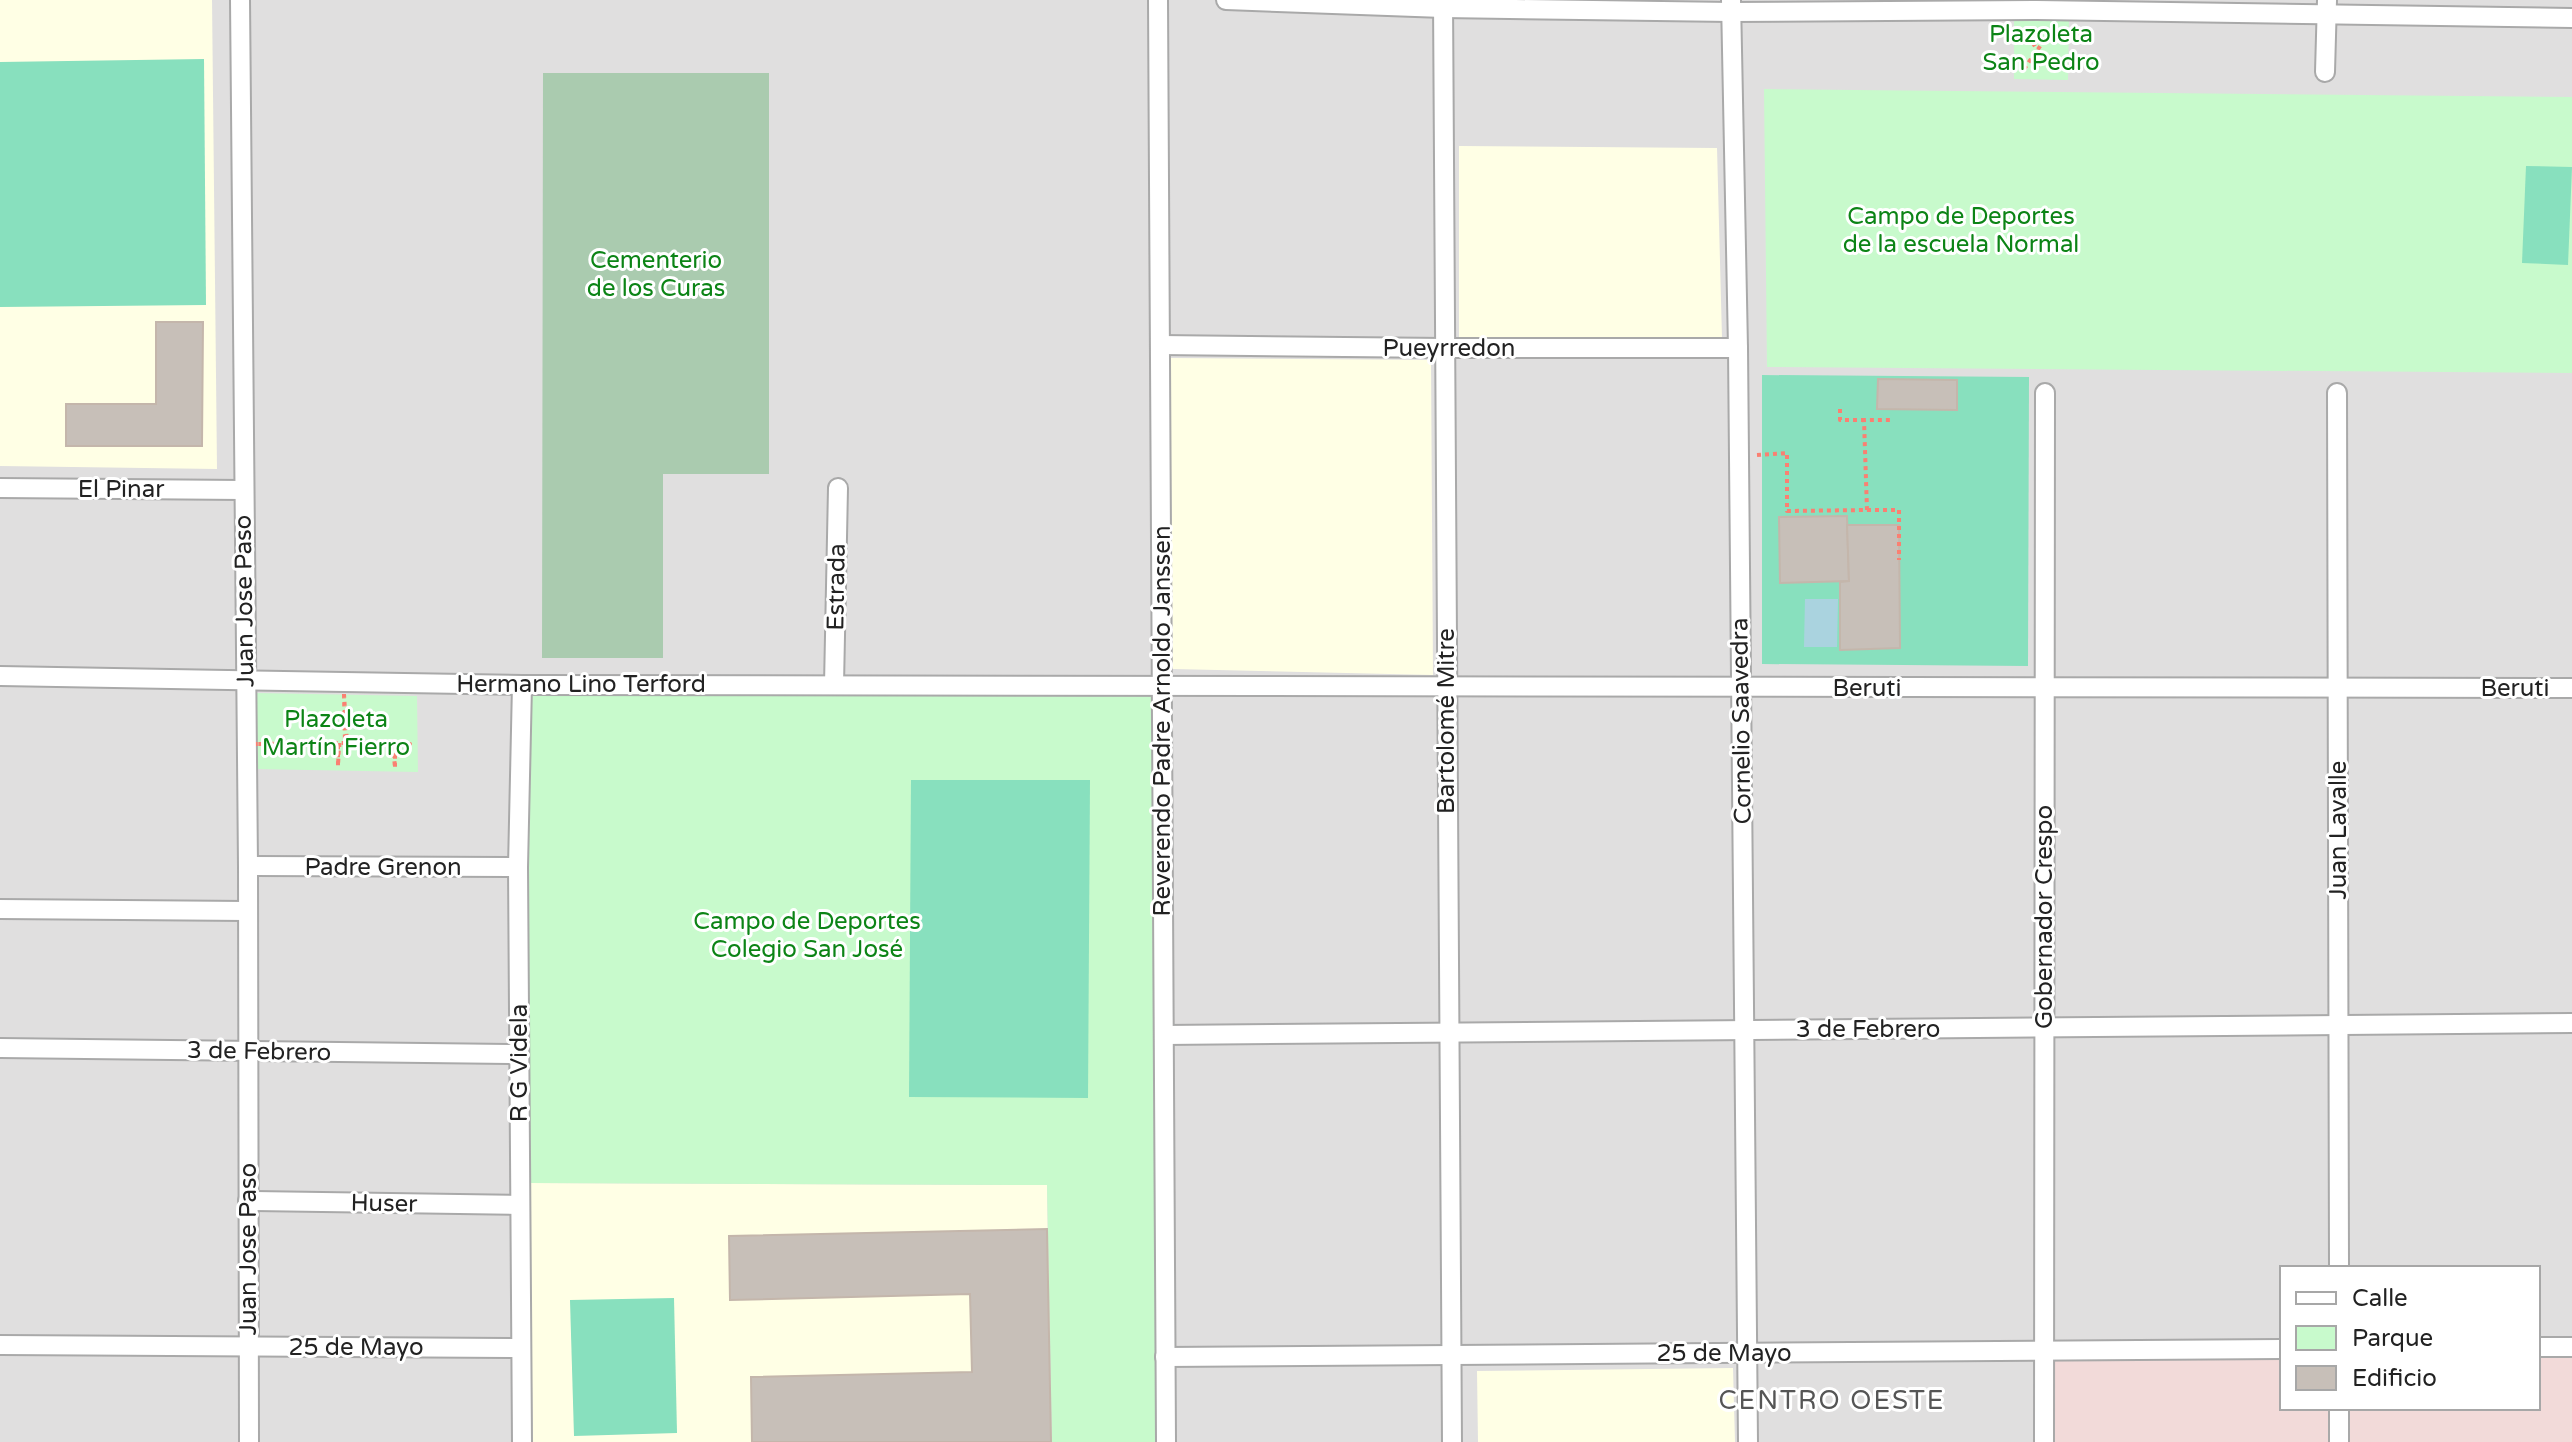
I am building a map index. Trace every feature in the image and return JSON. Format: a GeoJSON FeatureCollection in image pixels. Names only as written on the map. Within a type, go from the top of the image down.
{"type":"FeatureCollection","features":[{"type":"Feature","properties":{"kind":"street","name":"Juan Jose Paso"},"geometry":{"type":"LineString","coordinates":[[240,0],[248,866],[249,1442]]}},
{"type":"Feature","properties":{"kind":"street","name":"Reverendo Padre Arnoldo Janssen"},"geometry":{"type":"LineString","coordinates":[[1158,0],[1166,1442]]}},
{"type":"Feature","properties":{"kind":"street"},"geometry":{"type":"LineString","coordinates":[[1226,0],[2040,12],[2327,7],[2572,18]]}},
{"type":"Feature","properties":{"kind":"street","name":"Bartolomé Mitre"},"geometry":{"type":"LineString","coordinates":[[1443,4],[1452,1442]]}},
{"type":"Feature","properties":{"kind":"street","name":"Cornelio Saavedra"},"geometry":{"type":"LineString","coordinates":[[1731,6],[1738,348],[1748,1442]]}},
{"type":"Feature","properties":{"kind":"street"},"geometry":{"type":"LineString","coordinates":[[2325,72],[2327,7]]}},
{"type":"Feature","properties":{"kind":"street","name":"Pueyrredon"},"geometry":{"type":"LineString","coordinates":[[1160,345],[1738,348]]}},
{"type":"Feature","properties":{"kind":"street","name":"Gobernador Crespo"},"geometry":{"type":"LineString","coordinates":[[2044,1442],[2045,393]]}},
{"type":"Feature","properties":{"kind":"street","name":"Juan Lavalle"},"geometry":{"type":"LineString","coordinates":[[2337,393],[2339,1266]]}},
{"type":"Feature","properties":{"kind":"street","name":"El Pinar"},"geometry":{"type":"LineString","coordinates":[[0,488],[243,490]]}},
{"type":"Feature","properties":{"kind":"street","name":"Estrada"},"geometry":{"type":"LineString","coordinates":[[834,685],[838,488]]}},
{"type":"Feature","properties":{"kind":"street","name":"Hermano Lino Terford"},"geometry":{"type":"LineString","coordinates":[[0,676],[522,685],[1162,686]]}},
{"type":"Feature","properties":{"kind":"street","name":"R G Videla"},"geometry":{"type":"LineString","coordinates":[[522,685],[518,867],[522,1442]]}},
{"type":"Feature","properties":{"kind":"street","name":"Beruti"},"geometry":{"type":"LineString","coordinates":[[1162,686],[2572,688]]}},
{"type":"Feature","properties":{"kind":"street","name":"Padre Grenon"},"geometry":{"type":"LineString","coordinates":[[248,866],[518,867]]}},
{"type":"Feature","properties":{"kind":"street"},"geometry":{"type":"LineString","coordinates":[[0,909],[246,911]]}},
{"type":"Feature","properties":{"kind":"street","name":"3 de Febrero"},"geometry":{"type":"LineString","coordinates":[[1164,1035],[2572,1023]]}},
{"type":"Feature","properties":{"kind":"street","name":"3 de Febrero"},"geometry":{"type":"LineString","coordinates":[[0,1048],[519,1054]]}},
{"type":"Feature","properties":{"kind":"street","name":"Huser"},"geometry":{"type":"LineString","coordinates":[[248,1201],[520,1205]]}},
{"type":"Feature","properties":{"kind":"street","name":"25 de Mayo"},"geometry":{"type":"LineString","coordinates":[[0,1345],[520,1348]]}},
{"type":"Feature","properties":{"kind":"street"},"geometry":{"type":"LineString","coordinates":[[2540,1347],[2572,1347]]}},
{"type":"Feature","properties":{"kind":"street","name":"25 de Mayo"},"geometry":{"type":"LineString","coordinates":[[1165,1357],[2280,1349]]}},
{"type":"Feature","properties":{"kind":"street"},"geometry":{"type":"LineString","coordinates":[[2339,1410],[2339,1442]]}},
{"type":"Feature","properties":{"kind":"path"},"geometry":{"type":"LineString","coordinates":[[2024,69],[2048,35],[2040,12]]}},
{"type":"Feature","properties":{"kind":"path"},"geometry":{"type":"LineString","coordinates":[[2019,18],[2037,50]]}},
{"type":"Feature","properties":{"kind":"path"},"geometry":{"type":"LineString","coordinates":[[2031,58],[2043,68]]}},
{"type":"Feature","properties":{"kind":"path"},"geometry":{"type":"LineString","coordinates":[[1840,409],[1840,420],[1891,420]]}},
{"type":"Feature","properties":{"kind":"path"},"geometry":{"type":"LineString","coordinates":[[1864,420],[1867,510]]}},
{"type":"Feature","properties":{"kind":"path"},"geometry":{"type":"LineString","coordinates":[[1739,456],[1787,453],[1787,511],[1899,510],[1899,560]]}},
{"type":"Feature","properties":{"kind":"path"},"geometry":{"type":"LineString","coordinates":[[344,694],[347,743],[410,744],[395,746],[393,768],[393,745],[339,745],[338,766],[338,745],[254,742],[345,743],[344,694]]}},
{"type":"Feature","properties":{"kind":"shaded area"},"geometry":{"type":"Polygon","coordinates":[[[0,0],[2572,0],[2572,1442],[0,1442],[0,0]]]}},
{"type":"Feature","properties":{"kind":"shaded area"},"geometry":{"type":"Polygon","coordinates":[[[0,0],[212,0],[217,469],[0,466],[0,0]]]}},
{"type":"Feature","properties":{"kind":"shaded area"},"geometry":{"type":"Polygon","coordinates":[[[1459,146],[1717,148],[1722,338],[1459,338],[1459,146]]]}},
{"type":"Feature","properties":{"kind":"shaded area"},"geometry":{"type":"Polygon","coordinates":[[[1170,358],[1431,360],[1433,675],[1173,669],[1170,358]]]}},
{"type":"Feature","properties":{"kind":"shaded area"},"geometry":{"type":"Polygon","coordinates":[[[529,1183],[1047,1185],[1051,1442],[533,1442],[529,1183]]]}},
{"type":"Feature","properties":{"kind":"shaded area"},"geometry":{"type":"Polygon","coordinates":[[[2540,1347],[2572,1347],[2572,1442],[2044,1442],[2043,1351],[2280,1349],[2280,1410],[2540,1410],[2540,1347]]]}},
{"type":"Feature","properties":{"kind":"shaded area"},"geometry":{"type":"Polygon","coordinates":[[[1733,1368],[1735,1442],[1478,1442],[1477,1371],[1733,1368]]]}},
{"type":"Feature","properties":{"kind":"green space","name":"Plazoleta San Pedro"},"geometry":{"type":"Polygon","coordinates":[[[2014,16],[2069,17],[2068,80],[2014,79],[2014,16]]]}},
{"type":"Feature","properties":{"kind":"green space"},"geometry":{"type":"Polygon","coordinates":[[[204,59],[206,305],[0,307],[0,62],[204,59]]]}},
{"type":"Feature","properties":{"kind":"green space","name":"Cementerio de los Curas"},"geometry":{"type":"Polygon","coordinates":[[[543,73],[769,73],[769,474],[663,474],[663,658],[542,658],[543,73]]]}},
{"type":"Feature","properties":{"kind":"green space","name":"Campo de Deportes de la escuela Normal"},"geometry":{"type":"Polygon","coordinates":[[[1764,89],[2572,97],[2572,373],[1767,367],[1764,89]]]}},
{"type":"Feature","properties":{"kind":"green space"},"geometry":{"type":"Polygon","coordinates":[[[2526,166],[2572,167],[2568,265],[2522,263],[2526,166]]]}},
{"type":"Feature","properties":{"kind":"green space"},"geometry":{"type":"Polygon","coordinates":[[[1762,375],[2029,377],[2028,666],[1762,664],[1762,375]]]}},
{"type":"Feature","properties":{"kind":"green space","name":"Campo de Deportes Colegio San José"},"geometry":{"type":"Polygon","coordinates":[[[522,685],[1162,686],[1165,1442],[1052,1442],[1047,1185],[529,1183],[522,685]]]}},
{"type":"Feature","properties":{"kind":"green space","name":"Plazoleta Martín Fierro"},"geometry":{"type":"Polygon","coordinates":[[[254,693],[417,696],[418,772],[255,769],[254,693]]]}},
{"type":"Feature","properties":{"kind":"green space"},"geometry":{"type":"Polygon","coordinates":[[[911,780],[1090,780],[1088,1098],[909,1097],[911,780]]]}},
{"type":"Feature","properties":{"kind":"green space"},"geometry":{"type":"Polygon","coordinates":[[[674,1298],[677,1433],[574,1436],[570,1300],[674,1298]]]}},
{"type":"Feature","properties":{"kind":"water"},"geometry":{"type":"Polygon","coordinates":[[[1805,599],[1838,599],[1837,647],[1804,647],[1805,599]]]}},
{"type":"Feature","properties":{"kind":"building"},"geometry":{"type":"Polygon","coordinates":[[[156,322],[203,322],[202,446],[66,446],[66,404],[156,404],[156,322]]]}},
{"type":"Feature","properties":{"kind":"building"},"geometry":{"type":"Polygon","coordinates":[[[1878,379],[1957,380],[1957,410],[1877,409],[1878,379]]]}},
{"type":"Feature","properties":{"kind":"building"},"geometry":{"type":"Polygon","coordinates":[[[1847,516],[1849,581],[1780,583],[1779,517],[1847,516]]]}},
{"type":"Feature","properties":{"kind":"building"},"geometry":{"type":"Polygon","coordinates":[[[1847,525],[1899,525],[1900,648],[1840,650],[1840,582],[1849,581],[1847,525]]]}},
{"type":"Feature","properties":{"kind":"building"},"geometry":{"type":"Polygon","coordinates":[[[1047,1229],[1051,1442],[752,1442],[751,1377],[972,1372],[970,1294],[730,1300],[729,1236],[1047,1229]]]}},
{"type":"Feature","properties":{"kind":"district","name":"CENTRO OESTE"},"geometry":{"type":"Point","coordinates":[1832,1400]}}]}
